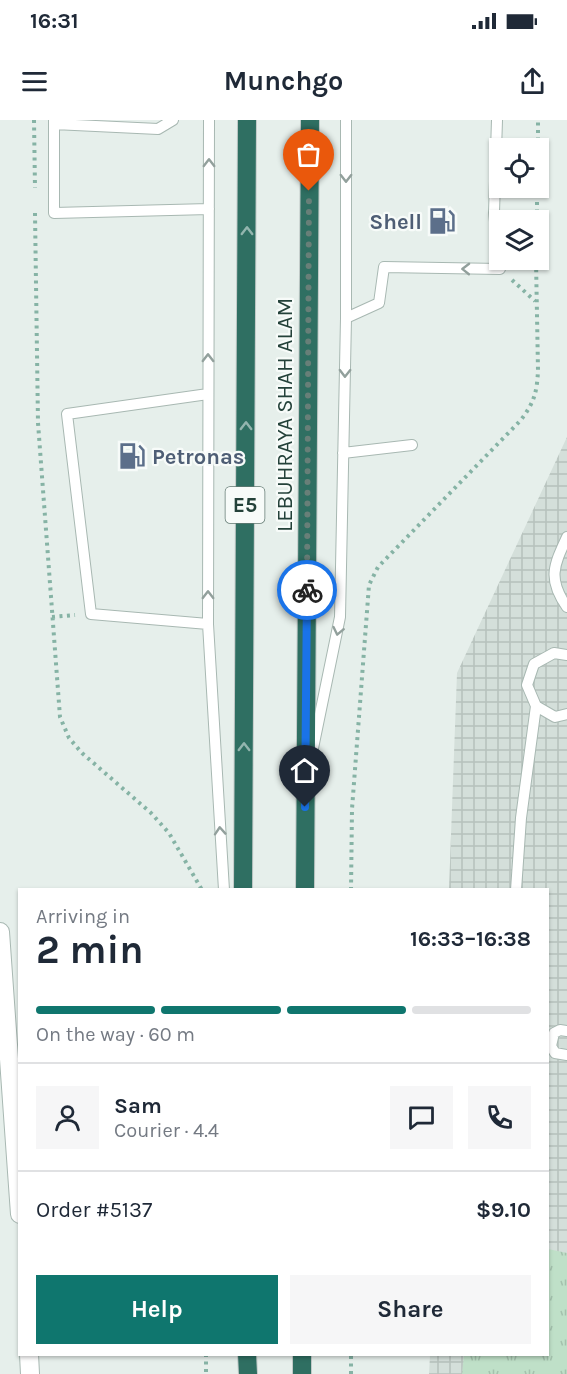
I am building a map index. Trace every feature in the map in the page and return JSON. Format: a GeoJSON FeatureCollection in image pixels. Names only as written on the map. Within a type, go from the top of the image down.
{"type":"FeatureCollection","features":[{"type":"Feature","properties":{"kind":"highway","name":"LEBUHRAYA SHAH ALAM"},"geometry":{"type":"LineString","coordinates":[[243,888],[247,120]]}},
{"type":"Feature","properties":{"kind":"highway","name":"LEBUHRAYA SHAH ALAM"},"geometry":{"type":"LineString","coordinates":[[305,888],[310,120]]}},
{"type":"Feature","properties":{"kind":"highway"},"geometry":{"type":"LineString","coordinates":[[248,1356],[248,1374]]}},
{"type":"Feature","properties":{"kind":"street"},"geometry":{"type":"LineString","coordinates":[[0,932],[8,1179],[18,1208]]}},
{"type":"Feature","properties":{"kind":"lane"},"geometry":{"type":"LineString","coordinates":[[173,120],[158,129],[54,122],[54,213],[209,210]]}},
{"type":"Feature","properties":{"kind":"lane"},"geometry":{"type":"LineString","coordinates":[[209,120],[208,624],[224,888]]}},
{"type":"Feature","properties":{"kind":"lane"},"geometry":{"type":"LineString","coordinates":[[305,786],[340,617],[346,318],[346,120]]}},
{"type":"Feature","properties":{"kind":"lane"},"geometry":{"type":"LineString","coordinates":[[494,210],[497,120]]}},
{"type":"Feature","properties":{"kind":"lane"},"geometry":{"type":"LineString","coordinates":[[346,318],[380,303],[384,267],[489,269]]}},
{"type":"Feature","properties":{"kind":"lane"},"geometry":{"type":"LineString","coordinates":[[208,394],[67,414],[91,614],[208,624]]}},
{"type":"Feature","properties":{"kind":"lane"},"geometry":{"type":"LineString","coordinates":[[343,453],[412,445]]}},
{"type":"Feature","properties":{"kind":"lane"},"geometry":{"type":"LineString","coordinates":[[567,537],[554,565],[557,594],[567,607]]}},
{"type":"Feature","properties":{"kind":"lane"},"geometry":{"type":"LineString","coordinates":[[516,888],[521,818],[536,706],[528,685],[534,664],[554,652],[567,654]]}},
{"type":"Feature","properties":{"kind":"lane"},"geometry":{"type":"LineString","coordinates":[[536,706],[555,717],[567,714]]}},
{"type":"Feature","properties":{"kind":"lane"},"geometry":{"type":"LineString","coordinates":[[567,1031],[561,1030],[554,1033],[551,1046],[555,1053],[567,1055]]}},
{"type":"Feature","properties":{"kind":"path"},"geometry":{"type":"LineString","coordinates":[[538,120],[538,138]]}},
{"type":"Feature","properties":{"kind":"path"},"geometry":{"type":"LineString","coordinates":[[501,270],[536,302]]}},
{"type":"Feature","properties":{"kind":"path"},"geometry":{"type":"LineString","coordinates":[[351,888],[352,809],[369,585],[378,567],[520,422],[533,404],[538,370],[536,270]]}},
{"type":"Feature","properties":{"kind":"path"},"geometry":{"type":"LineString","coordinates":[[52,617],[91,614]]}},
{"type":"Feature","properties":{"kind":"path"},"geometry":{"type":"LineString","coordinates":[[206,1356],[206,1374]]}},
{"type":"Feature","properties":{"kind":"path"},"geometry":{"type":"LineString","coordinates":[[351,1356],[351,1374]]}},
{"type":"Feature","properties":{"kind":"shaded area"},"geometry":{"type":"Polygon","coordinates":[[[567,437],[567,1374],[429,1374],[430,1356],[549,1356],[549,888],[449,888],[457,673],[567,437]]]}},
{"type":"Feature","properties":{"kind":"green space"},"geometry":{"type":"Polygon","coordinates":[[[549,1249],[567,1253],[567,1374],[462,1374],[464,1356],[549,1356],[549,1249]]]}},
{"type":"Feature","properties":{"kind":"way so far"},"geometry":{"type":"LineString","coordinates":[[307,590],[309,191]]}},
{"type":"Feature","properties":{"kind":"place","name":"Shell"},"geometry":{"type":"Point","coordinates":[442,221]}},
{"type":"Feature","properties":{"kind":"place","name":"Petronas"},"geometry":{"type":"Point","coordinates":[132,456]}},
{"type":"Feature","properties":{"kind":"route"},"geometry":{"type":"LineString","coordinates":[[305,807],[307,590]]}}]}
